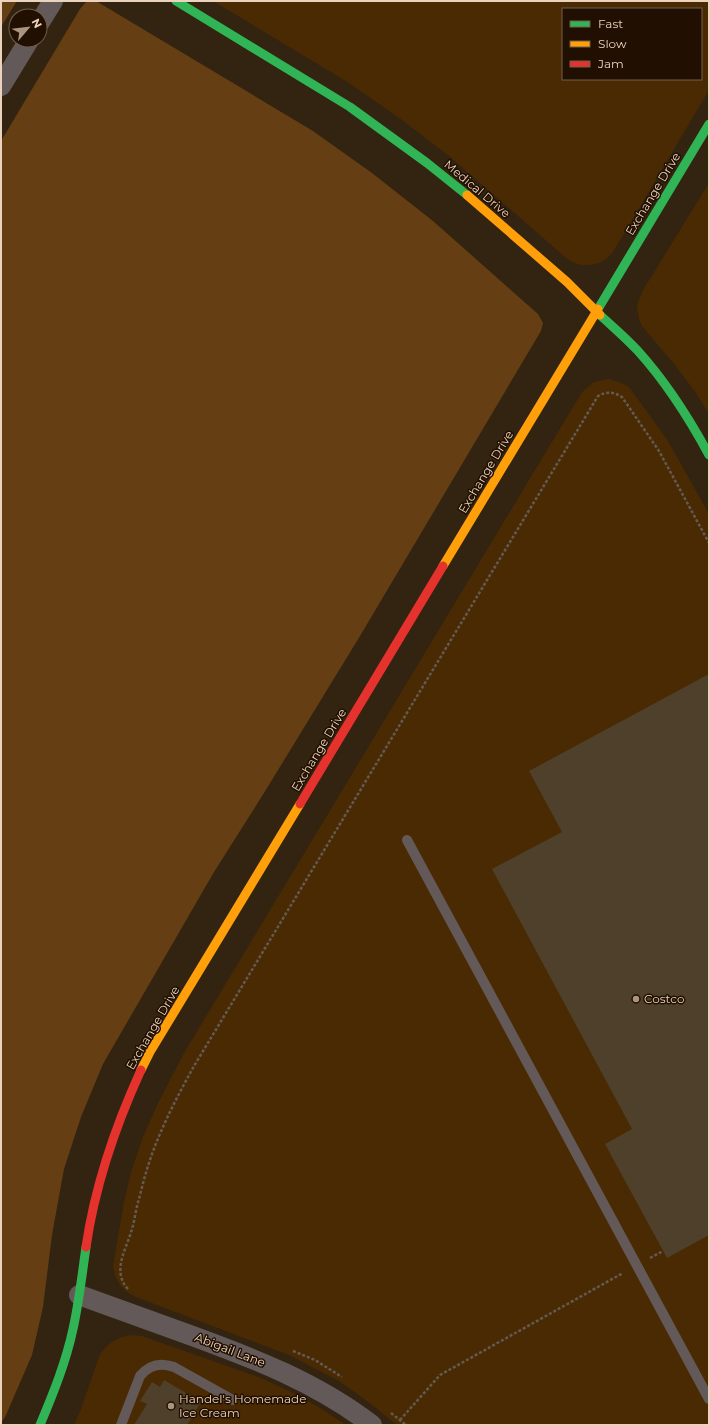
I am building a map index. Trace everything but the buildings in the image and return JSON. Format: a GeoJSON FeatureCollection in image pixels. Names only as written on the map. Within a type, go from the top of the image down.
{"type":"FeatureCollection","features":[{"type":"Feature","properties":{"kind":"street","name":"Medical Drive"},"geometry":{"type":"LineString","coordinates":[[176,1],[350,107],[427,162],[474,201],[538,256],[638,351],[655,371],[684,412],[709,455]]}},
{"type":"Feature","properties":{"kind":"street"},"geometry":{"type":"LineString","coordinates":[[1,86],[24,48]]}},
{"type":"Feature","properties":{"kind":"street","name":"Exchange Drive"},"geometry":{"type":"LineString","coordinates":[[40,1425],[50,1402],[65,1359],[76,1316],[87,1234],[103,1167],[131,1091],[150,1052],[709,124]]}},
{"type":"Feature","properties":{"kind":"street","name":"Abigail Lane"},"geometry":{"type":"LineString","coordinates":[[79,1295],[245,1355],[280,1370],[314,1387],[341,1403],[372,1425]]}},
{"type":"Feature","properties":{"kind":"lane"},"geometry":{"type":"LineString","coordinates":[[407,840],[709,1399]]}},
{"type":"Feature","properties":{"kind":"lane"},"geometry":{"type":"LineString","coordinates":[[121,1425],[140,1376],[144,1371],[156,1365],[168,1365],[174,1367],[233,1400]]}},
{"type":"Feature","properties":{"kind":"path"},"geometry":{"type":"LineString","coordinates":[[131,1291],[120,1276],[121,1262],[133,1228],[138,1199],[149,1163],[162,1128],[177,1096],[598,396],[603,393],[616,394],[626,403],[659,451],[709,542]]}},
{"type":"Feature","properties":{"kind":"path"},"geometry":{"type":"LineString","coordinates":[[406,1425],[400,1420],[440,1375],[663,1251]]}},
{"type":"Feature","properties":{"kind":"path"},"geometry":{"type":"LineString","coordinates":[[288,1349],[315,1360]]}},
{"type":"Feature","properties":{"kind":"shaded area"},"geometry":{"type":"Polygon","coordinates":[[[1,1],[17,1],[13,8],[8,8],[8,16],[1,27],[1,1]]]}},
{"type":"Feature","properties":{"kind":"shaded area"},"geometry":{"type":"Polygon","coordinates":[[[89,1],[96,1],[313,131],[372,173],[433,221],[538,314],[543,323],[541,331],[360,636],[214,872],[103,1064],[81,1117],[64,1169],[52,1235],[43,1307],[32,1355],[6,1415],[1,1423],[1,141],[80,9],[89,1]]]}},
{"type":"Feature","properties":{"kind":"shaded area"},"geometry":{"type":"Polygon","coordinates":[[[213,1],[709,1],[709,90],[613,252],[599,263],[581,265],[572,262],[565,257],[449,156],[402,120],[349,83],[213,1]]]}},
{"type":"Feature","properties":{"kind":"shaded area"},"geometry":{"type":"Polygon","coordinates":[[[709,183],[709,414],[696,393],[675,365],[642,326],[639,320],[637,305],[643,290],[709,183]]]}},
{"type":"Feature","properties":{"kind":"shaded area"},"geometry":{"type":"Polygon","coordinates":[[[609,379],[624,384],[630,388],[668,441],[709,514],[709,1425],[397,1425],[339,1381],[289,1355],[136,1297],[127,1292],[120,1285],[115,1276],[113,1266],[124,1202],[131,1172],[143,1137],[158,1103],[184,1053],[582,392],[594,382],[609,379]]]}},
{"type":"Feature","properties":{"kind":"shaded area"},"geometry":{"type":"Polygon","coordinates":[[[132,1335],[142,1336],[261,1378],[317,1406],[346,1425],[74,1425],[100,1354],[112,1342],[122,1337],[132,1335]]]}},
{"type":"Feature","properties":{"kind":"traffic: fast"},"geometry":{"type":"LineString","coordinates":[[176,1],[350,107],[427,163],[467,195]]}},
{"type":"Feature","properties":{"kind":"traffic: fast"},"geometry":{"type":"LineString","coordinates":[[598,309],[709,124]]}},
{"type":"Feature","properties":{"kind":"traffic: fast"},"geometry":{"type":"LineString","coordinates":[[600,315],[633,346],[658,375],[685,414],[709,455]]}},
{"type":"Feature","properties":{"kind":"traffic: fast"},"geometry":{"type":"LineString","coordinates":[[40,1425],[67,1354],[77,1309],[86,1247]]}},
{"type":"Feature","properties":{"kind":"traffic: slow"},"geometry":{"type":"LineString","coordinates":[[467,195],[567,282],[600,315]]}},
{"type":"Feature","properties":{"kind":"traffic: slow"},"geometry":{"type":"LineString","coordinates":[[443,566],[598,309]]}},
{"type":"Feature","properties":{"kind":"traffic: slow"},"geometry":{"type":"LineString","coordinates":[[141,1070],[150,1052],[300,804]]}},
{"type":"Feature","properties":{"kind":"traffic: jam"},"geometry":{"type":"LineString","coordinates":[[300,804],[443,566]]}},
{"type":"Feature","properties":{"kind":"traffic: jam"},"geometry":{"type":"LineString","coordinates":[[86,1247],[95,1201],[107,1157],[141,1070]]}},
{"type":"Feature","properties":{"kind":"place","name":"Costco"},"geometry":{"type":"Point","coordinates":[636,999]}},
{"type":"Feature","properties":{"kind":"place","name":"Handel's Homemade Ice Cream"},"geometry":{"type":"Point","coordinates":[171,1406]}}]}
